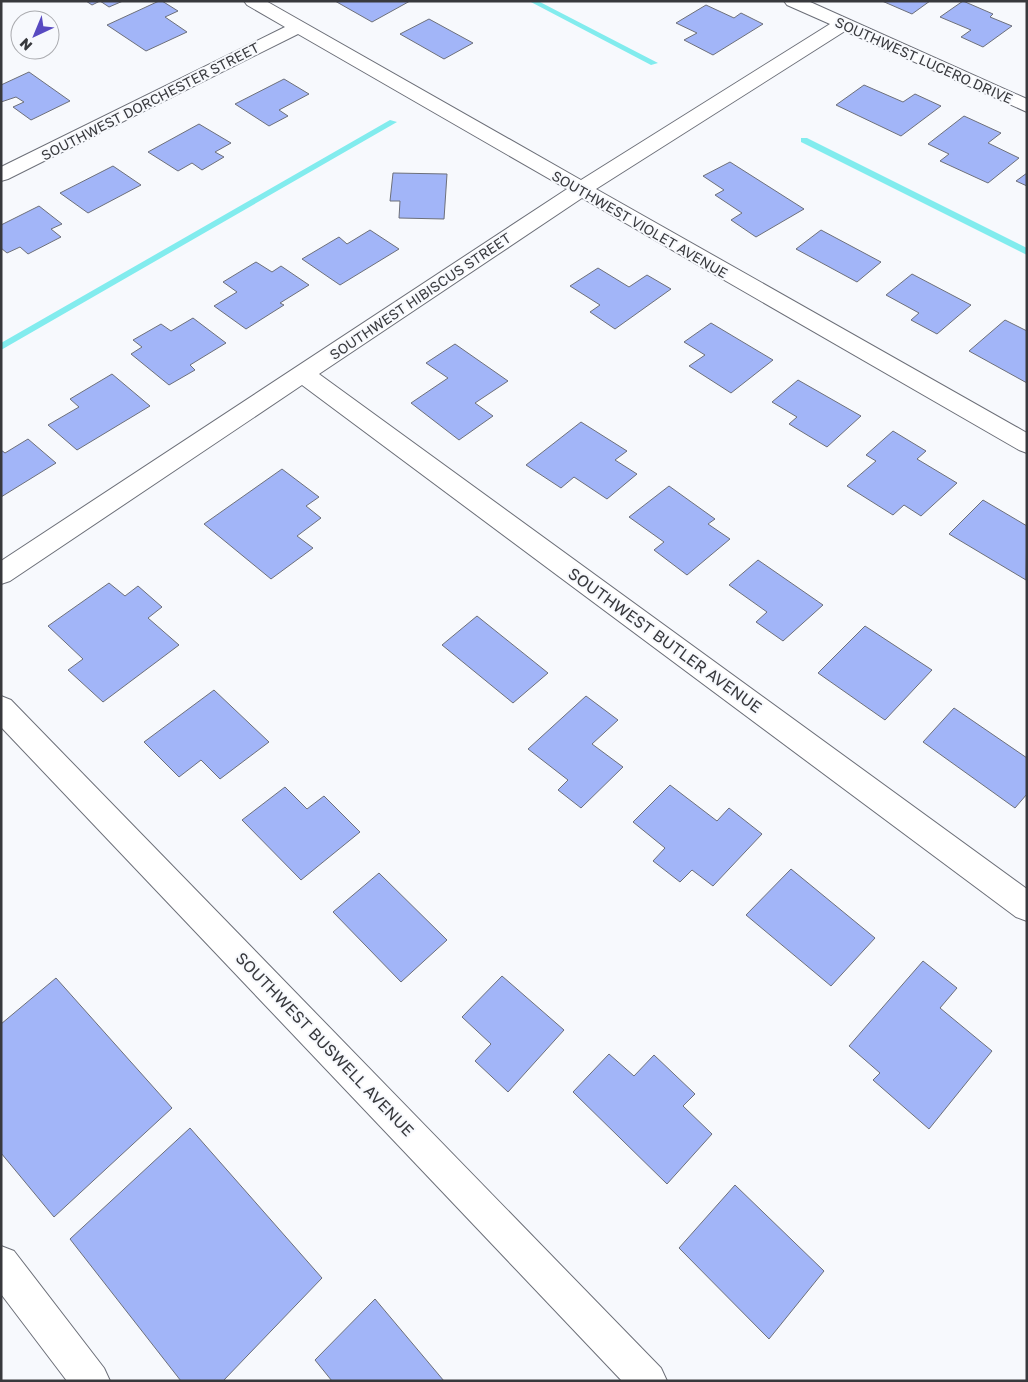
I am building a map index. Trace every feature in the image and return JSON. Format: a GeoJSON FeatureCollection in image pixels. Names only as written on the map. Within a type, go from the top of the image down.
{"type":"FeatureCollection","features":[{"type":"Feature","properties":{"kind":"street","name":"SOUTHWEST VIOLET AVENUE"},"geometry":{"type":"LineString","coordinates":[[253,1],[580,190],[1027,444]]}},
{"type":"Feature","properties":{"kind":"street","name":"SOUTHWEST LUCERO DRIVE"},"geometry":{"type":"LineString","coordinates":[[793,1],[1027,106]]}},
{"type":"Feature","properties":{"kind":"street","name":"SOUTHWEST HIBISCUS STREET"},"geometry":{"type":"LineString","coordinates":[[1,574],[580,190],[843,24]]}},
{"type":"Feature","properties":{"kind":"street","name":"SOUTHWEST DORCHESTER STREET"},"geometry":{"type":"LineString","coordinates":[[6,168],[298,27]]}},
{"type":"Feature","properties":{"kind":"street","name":"SOUTHWEST BUTLER AVENUE"},"geometry":{"type":"LineString","coordinates":[[304,374],[1027,907]]}},
{"type":"Feature","properties":{"kind":"street","name":"SOUTHWEST BUSWELL AVENUE"},"geometry":{"type":"LineString","coordinates":[[1,708],[648,1381]]}},
{"type":"Feature","properties":{"kind":"street"},"geometry":{"type":"LineString","coordinates":[[1,1264],[91,1381]]}},
{"type":"Feature","properties":{"kind":"building"},"geometry":{"type":"Polygon","coordinates":[[[86,1],[100,1],[92,5],[86,1]]]}},
{"type":"Feature","properties":{"kind":"building"},"geometry":{"type":"Polygon","coordinates":[[[100,1],[123,1],[109,7],[100,1]]]}},
{"type":"Feature","properties":{"kind":"building"},"geometry":{"type":"Polygon","coordinates":[[[159,1],[178,11],[165,17],[187,32],[146,51],[107,25],[159,1]]]}},
{"type":"Feature","properties":{"kind":"building"},"geometry":{"type":"Polygon","coordinates":[[[335,1],[410,1],[372,22],[335,1]]]}},
{"type":"Feature","properties":{"kind":"building"},"geometry":{"type":"Polygon","coordinates":[[[882,1],[930,1],[912,14],[882,1]]]}},
{"type":"Feature","properties":{"kind":"building"},"geometry":{"type":"Polygon","coordinates":[[[963,1],[993,14],[990,17],[1012,26],[983,47],[961,37],[971,30],[940,17],[963,1]]]}},
{"type":"Feature","properties":{"kind":"building"},"geometry":{"type":"Polygon","coordinates":[[[706,5],[734,18],[741,13],[763,24],[713,55],[684,40],[697,33],[676,23],[706,5]]]}},
{"type":"Feature","properties":{"kind":"building"},"geometry":{"type":"Polygon","coordinates":[[[429,19],[473,43],[444,59],[400,34],[429,19]]]}},
{"type":"Feature","properties":{"kind":"building"},"geometry":{"type":"Polygon","coordinates":[[[29,72],[70,101],[31,120],[13,107],[24,102],[16,97],[1,102],[1,85],[29,72]]]}},
{"type":"Feature","properties":{"kind":"building"},"geometry":{"type":"Polygon","coordinates":[[[284,79],[309,94],[279,110],[288,116],[269,126],[235,104],[284,79]]]}},
{"type":"Feature","properties":{"kind":"building"},"geometry":{"type":"Polygon","coordinates":[[[864,85],[903,102],[915,94],[941,106],[901,136],[836,105],[864,85]]]}},
{"type":"Feature","properties":{"kind":"building"},"geometry":{"type":"Polygon","coordinates":[[[964,116],[1001,133],[988,143],[1019,158],[988,183],[940,161],[949,154],[928,144],[964,116]]]}},
{"type":"Feature","properties":{"kind":"building"},"geometry":{"type":"Polygon","coordinates":[[[199,124],[231,143],[215,152],[224,157],[202,170],[192,163],[178,171],[148,152],[199,124]]]}},
{"type":"Feature","properties":{"kind":"building"},"geometry":{"type":"Polygon","coordinates":[[[730,162],[804,209],[756,237],[731,220],[742,213],[715,195],[724,190],[703,176],[730,162]]]}},
{"type":"Feature","properties":{"kind":"building"},"geometry":{"type":"Polygon","coordinates":[[[113,166],[141,185],[88,213],[60,193],[113,166]]]}},
{"type":"Feature","properties":{"kind":"building"},"geometry":{"type":"Polygon","coordinates":[[[393,173],[447,174],[444,219],[399,218],[400,201],[390,201],[393,173]]]}},
{"type":"Feature","properties":{"kind":"building"},"geometry":{"type":"Polygon","coordinates":[[[1027,173],[1027,186],[1016,181],[1027,173]]]}},
{"type":"Feature","properties":{"kind":"building"},"geometry":{"type":"Polygon","coordinates":[[[39,206],[62,224],[51,229],[61,237],[28,254],[20,247],[7,253],[1,248],[1,225],[39,206]]]}},
{"type":"Feature","properties":{"kind":"building"},"geometry":{"type":"Polygon","coordinates":[[[370,230],[399,249],[340,285],[302,259],[339,237],[347,244],[370,230]]]}},
{"type":"Feature","properties":{"kind":"building"},"geometry":{"type":"Polygon","coordinates":[[[821,230],[881,262],[857,282],[796,249],[821,230]]]}},
{"type":"Feature","properties":{"kind":"building"},"geometry":{"type":"Polygon","coordinates":[[[256,262],[272,272],[281,266],[309,285],[280,303],[284,305],[246,329],[214,306],[237,292],[223,282],[256,262]]]}},
{"type":"Feature","properties":{"kind":"building"},"geometry":{"type":"Polygon","coordinates":[[[598,268],[629,287],[647,275],[671,289],[615,329],[590,312],[600,305],[570,286],[598,268]]]}},
{"type":"Feature","properties":{"kind":"building"},"geometry":{"type":"Polygon","coordinates":[[[912,274],[971,305],[937,334],[911,320],[919,313],[886,295],[912,274]]]}},
{"type":"Feature","properties":{"kind":"building"},"geometry":{"type":"Polygon","coordinates":[[[193,318],[226,343],[190,365],[195,370],[169,385],[131,354],[142,347],[133,340],[161,324],[171,331],[193,318]]]}},
{"type":"Feature","properties":{"kind":"building"},"geometry":{"type":"Polygon","coordinates":[[[1005,320],[1027,331],[1027,383],[969,351],[1005,320]]]}},
{"type":"Feature","properties":{"kind":"building"},"geometry":{"type":"Polygon","coordinates":[[[711,323],[773,360],[731,393],[689,366],[705,355],[684,342],[711,323]]]}},
{"type":"Feature","properties":{"kind":"building"},"geometry":{"type":"Polygon","coordinates":[[[455,344],[508,381],[475,403],[493,416],[459,440],[411,403],[448,378],[426,363],[455,344]]]}},
{"type":"Feature","properties":{"kind":"building"},"geometry":{"type":"Polygon","coordinates":[[[112,374],[150,406],[77,450],[48,425],[79,407],[70,399],[112,374]]]}},
{"type":"Feature","properties":{"kind":"building"},"geometry":{"type":"Polygon","coordinates":[[[798,380],[861,416],[827,447],[789,424],[797,417],[772,402],[798,380]]]}},
{"type":"Feature","properties":{"kind":"building"},"geometry":{"type":"Polygon","coordinates":[[[581,422],[627,451],[615,460],[637,474],[607,499],[574,477],[561,488],[526,465],[581,422]]]}},
{"type":"Feature","properties":{"kind":"building"},"geometry":{"type":"Polygon","coordinates":[[[893,431],[926,451],[917,459],[957,483],[921,516],[904,505],[893,515],[847,486],[876,461],[866,455],[893,431]]]}},
{"type":"Feature","properties":{"kind":"building"},"geometry":{"type":"Polygon","coordinates":[[[28,439],[56,463],[1,497],[1,450],[5,453],[28,439]]]}},
{"type":"Feature","properties":{"kind":"building"},"geometry":{"type":"Polygon","coordinates":[[[282,469],[319,497],[306,506],[321,518],[297,536],[313,548],[271,579],[204,524],[282,469]]]}},
{"type":"Feature","properties":{"kind":"building"},"geometry":{"type":"Polygon","coordinates":[[[669,486],[715,519],[708,524],[730,539],[687,575],[654,550],[664,542],[629,517],[669,486]]]}},
{"type":"Feature","properties":{"kind":"building"},"geometry":{"type":"Polygon","coordinates":[[[983,500],[1027,526],[1026,580],[949,534],[983,500]]]}},
{"type":"Feature","properties":{"kind":"building"},"geometry":{"type":"Polygon","coordinates":[[[758,560],[823,605],[783,641],[756,622],[767,612],[729,585],[758,560]]]}},
{"type":"Feature","properties":{"kind":"building"},"geometry":{"type":"Polygon","coordinates":[[[109,583],[125,596],[138,586],[162,607],[148,618],[179,645],[103,702],[68,670],[83,659],[48,626],[109,583]]]}},
{"type":"Feature","properties":{"kind":"building"},"geometry":{"type":"Polygon","coordinates":[[[477,616],[548,673],[513,703],[442,645],[477,616]]]}},
{"type":"Feature","properties":{"kind":"building"},"geometry":{"type":"Polygon","coordinates":[[[865,626],[932,670],[885,720],[818,673],[865,626]]]}},
{"type":"Feature","properties":{"kind":"building"},"geometry":{"type":"Polygon","coordinates":[[[214,690],[269,742],[220,779],[201,760],[179,777],[144,742],[214,690]]]}},
{"type":"Feature","properties":{"kind":"building"},"geometry":{"type":"Polygon","coordinates":[[[586,696],[618,720],[592,744],[623,767],[581,808],[558,790],[568,780],[528,749],[586,696]]]}},
{"type":"Feature","properties":{"kind":"building"},"geometry":{"type":"Polygon","coordinates":[[[954,708],[1027,758],[1027,794],[1015,808],[923,742],[954,708]]]}},
{"type":"Feature","properties":{"kind":"building"},"geometry":{"type":"Polygon","coordinates":[[[670,785],[717,821],[729,808],[762,834],[713,886],[692,870],[680,882],[653,861],[665,848],[633,822],[670,785]]]}},
{"type":"Feature","properties":{"kind":"building"},"geometry":{"type":"Polygon","coordinates":[[[285,787],[307,809],[324,796],[360,832],[301,880],[242,820],[285,787]]]}},
{"type":"Feature","properties":{"kind":"building"},"geometry":{"type":"Polygon","coordinates":[[[791,869],[875,938],[831,986],[746,915],[791,869]]]}},
{"type":"Feature","properties":{"kind":"building"},"geometry":{"type":"Polygon","coordinates":[[[379,873],[447,940],[401,982],[333,912],[379,873]]]}},
{"type":"Feature","properties":{"kind":"building"},"geometry":{"type":"Polygon","coordinates":[[[923,961],[957,988],[940,1008],[992,1051],[929,1129],[873,1080],[880,1073],[849,1046],[923,961]]]}},
{"type":"Feature","properties":{"kind":"building"},"geometry":{"type":"Polygon","coordinates":[[[502,976],[564,1030],[508,1092],[475,1061],[491,1044],[462,1017],[502,976]]]}},
{"type":"Feature","properties":{"kind":"building"},"geometry":{"type":"Polygon","coordinates":[[[56,978],[172,1108],[54,1217],[1,1153],[1,1024],[56,978]]]}},
{"type":"Feature","properties":{"kind":"building"},"geometry":{"type":"Polygon","coordinates":[[[609,1054],[634,1076],[654,1055],[695,1094],[683,1106],[712,1134],[667,1184],[573,1092],[609,1054]]]}},
{"type":"Feature","properties":{"kind":"building"},"geometry":{"type":"Polygon","coordinates":[[[190,1128],[322,1278],[223,1381],[181,1381],[70,1239],[190,1128]]]}},
{"type":"Feature","properties":{"kind":"building"},"geometry":{"type":"Polygon","coordinates":[[[735,1185],[824,1271],[769,1339],[679,1248],[735,1185]]]}},
{"type":"Feature","properties":{"kind":"building"},"geometry":{"type":"Polygon","coordinates":[[[375,1299],[444,1381],[332,1381],[315,1360],[375,1299]]]}},
{"type":"Feature","properties":{"kind":"waterway"},"geometry":{"type":"LineString","coordinates":[[532,1],[654,63]]}},
{"type":"Feature","properties":{"kind":"waterway"},"geometry":{"type":"LineString","coordinates":[[1,347],[393,122]]}},
{"type":"Feature","properties":{"kind":"waterway"},"geometry":{"type":"LineString","coordinates":[[804,140],[1027,252]]}}]}
